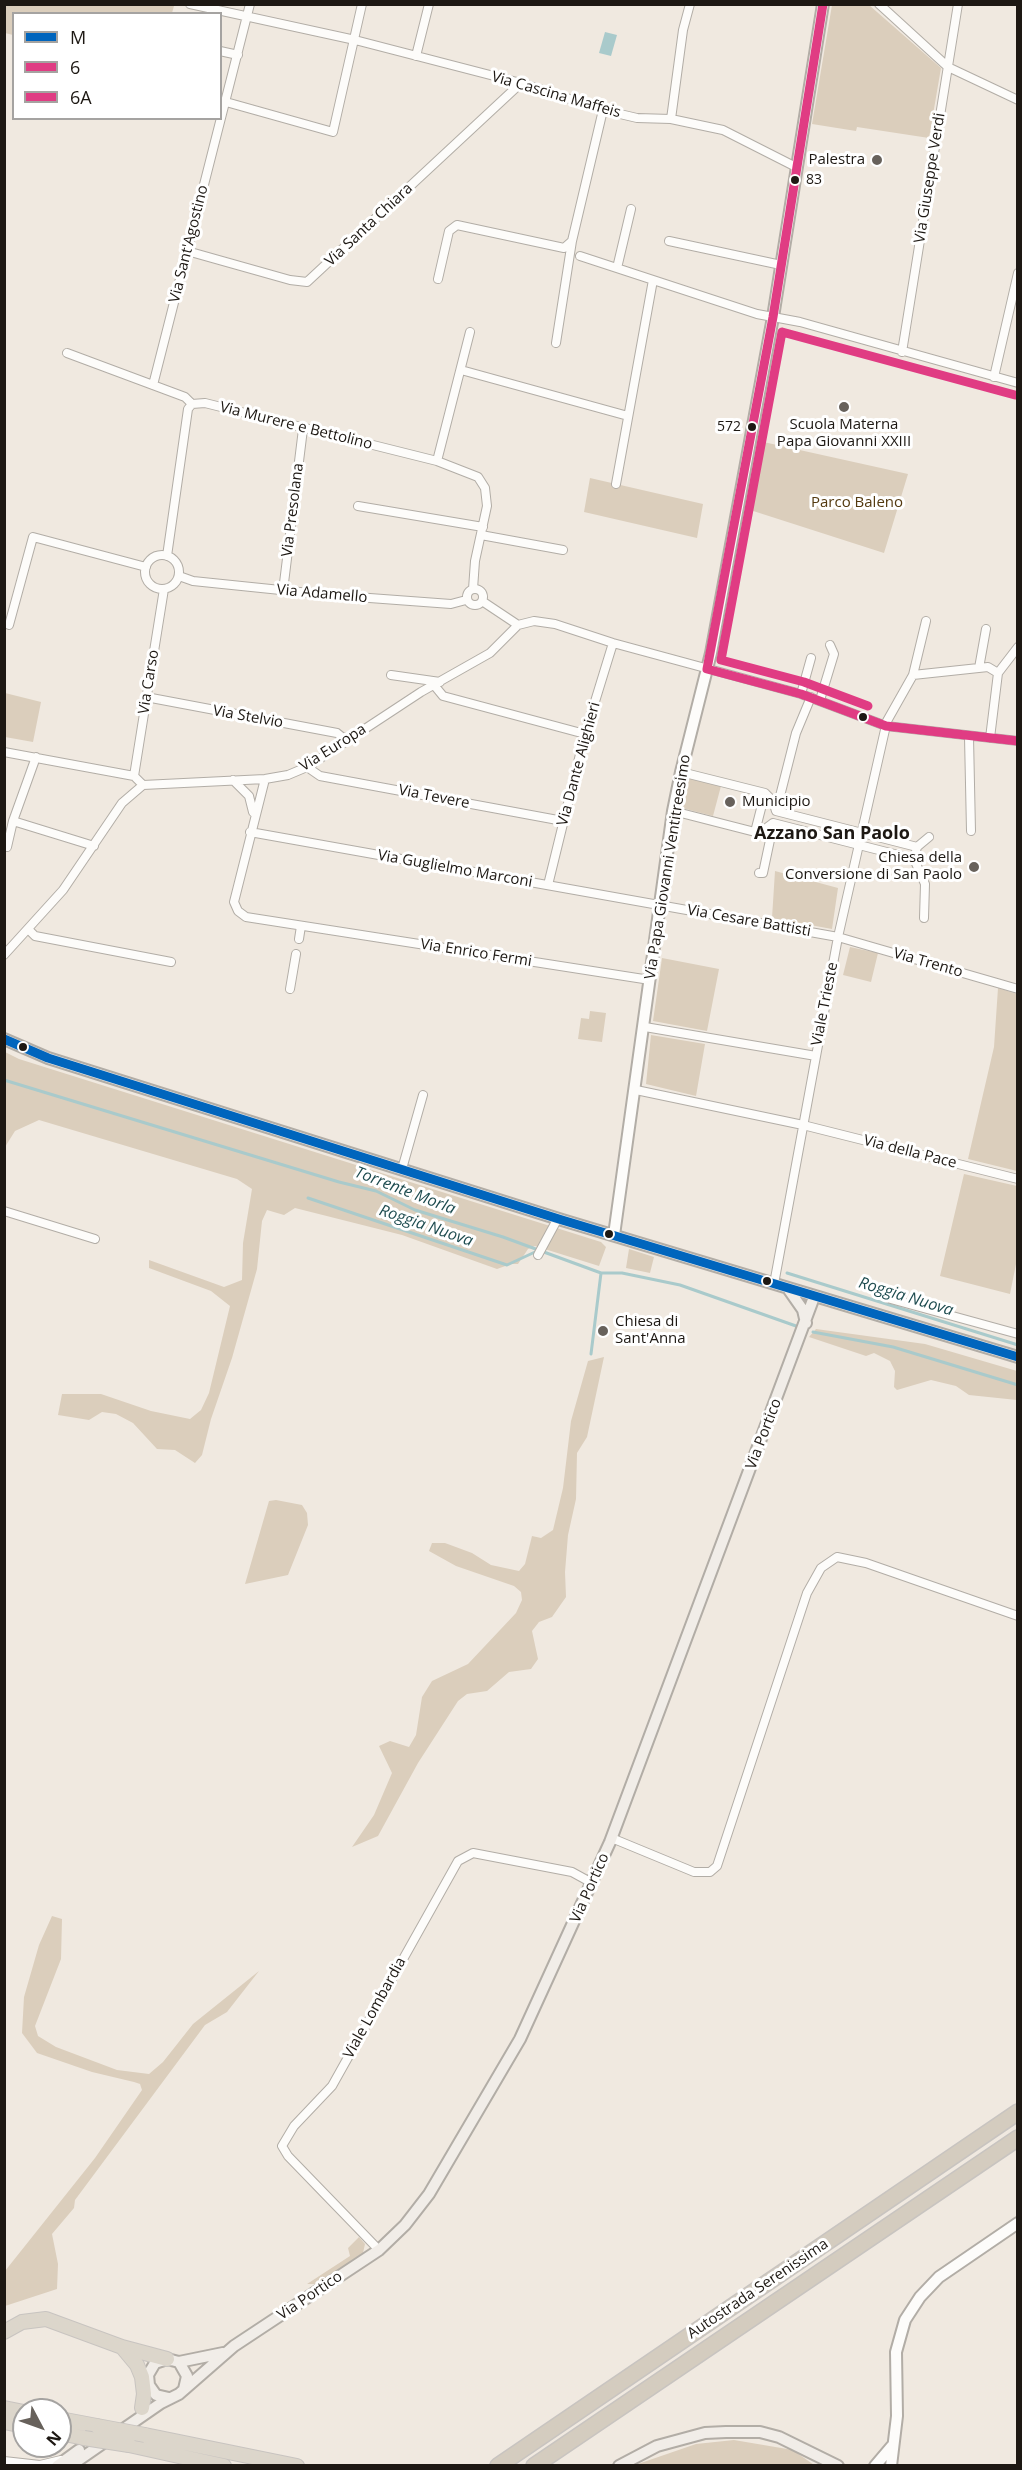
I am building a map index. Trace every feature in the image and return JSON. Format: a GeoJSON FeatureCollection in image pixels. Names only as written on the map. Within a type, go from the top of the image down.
{"type":"FeatureCollection","features":[{"type":"Feature","properties":{"kind":"highway","name":"Autostrada Serenissima"},"geometry":{"type":"LineString","coordinates":[[498,2466],[1017,2112]]}},
{"type":"Feature","properties":{"kind":"highway","name":"Autostrada Serenissima"},"geometry":{"type":"LineString","coordinates":[[534,2466],[1017,2138]]}},
{"type":"Feature","properties":{"kind":"highway"},"geometry":{"type":"LineString","coordinates":[[4,2332],[22,2322],[46,2319],[122,2347],[173,2360]]}},
{"type":"Feature","properties":{"kind":"highway"},"geometry":{"type":"LineString","coordinates":[[122,2347],[139,2359],[148,2374]]}},
{"type":"Feature","properties":{"kind":"highway"},"geometry":{"type":"LineString","coordinates":[[122,2347],[137,2365],[142,2377],[144,2394],[142,2408]]}},
{"type":"Feature","properties":{"kind":"highway"},"geometry":{"type":"LineString","coordinates":[[72,2421],[297,2466]]}},
{"type":"Feature","properties":{"kind":"highway"},"geometry":{"type":"LineString","coordinates":[[72,2436],[129,2445],[224,2466]]}},
{"type":"Feature","properties":{"kind":"main road"},"geometry":{"type":"LineString","coordinates":[[4,1039],[48,1058],[788,1289],[1017,1357]]}},
{"type":"Feature","properties":{"kind":"main road"},"geometry":{"type":"LineString","coordinates":[[788,1289],[803,1310],[806,1323]]}},
{"type":"Feature","properties":{"kind":"main road","name":"Via Portico"},"geometry":{"type":"LineString","coordinates":[[57,2466],[69,2461],[184,2389],[226,2352],[379,2250],[405,2225],[429,2194],[520,2038],[610,1842],[814,1297]]}},
{"type":"Feature","properties":{"kind":"main road","name":"Via Portico"},"geometry":{"type":"LineString","coordinates":[[148,2374],[155,2363],[226,2352]]}},
{"type":"Feature","properties":{"kind":"main road"},"geometry":{"type":"LineString","coordinates":[[173,2360],[187,2376],[184,2389]]}},
{"type":"Feature","properties":{"kind":"main road"},"geometry":{"type":"LineString","coordinates":[[148,2374],[151,2390],[160,2397],[169,2398]]}},
{"type":"Feature","properties":{"kind":"main road","name":"Via Portico"},"geometry":{"type":"LineString","coordinates":[[69,2461],[142,2408],[151,2390]]}},
{"type":"Feature","properties":{"kind":"main road"},"geometry":{"type":"LineString","coordinates":[[619,2466],[657,2446],[705,2433],[726,2432],[760,2432],[779,2437],[838,2466]]}},
{"type":"Feature","properties":{"kind":"main road"},"geometry":{"type":"LineString","coordinates":[[813,2454],[823,2466]]}},
{"type":"Feature","properties":{"kind":"street","name":"Via Cascina Maffeis"},"geometry":{"type":"LineString","coordinates":[[190,4],[355,40],[521,83],[603,110],[637,118],[671,118],[723,130],[796,167]]}},
{"type":"Feature","properties":{"kind":"street","name":"Via Sant'Agostino"},"geometry":{"type":"LineString","coordinates":[[222,117],[250,4]]}},
{"type":"Feature","properties":{"kind":"street"},"geometry":{"type":"LineString","coordinates":[[226,102],[333,132],[362,4]]}},
{"type":"Feature","properties":{"kind":"street"},"geometry":{"type":"LineString","coordinates":[[416,56],[429,4]]}},
{"type":"Feature","properties":{"kind":"street"},"geometry":{"type":"LineString","coordinates":[[671,118],[690,4]]}},
{"type":"Feature","properties":{"kind":"street","name":"Via Papa Giovanni Ventitreesimo"},"geometry":{"type":"LineString","coordinates":[[614,1235],[674,811],[681,772],[707,669],[773,317],[823,4]]}},
{"type":"Feature","properties":{"kind":"street"},"geometry":{"type":"LineString","coordinates":[[879,4],[948,67],[1017,100]]}},
{"type":"Feature","properties":{"kind":"street","name":"Via Giuseppe Verdi"},"geometry":{"type":"LineString","coordinates":[[902,352],[958,4]]}},
{"type":"Feature","properties":{"kind":"street"},"geometry":{"type":"LineString","coordinates":[[222,51],[238,55]]}},
{"type":"Feature","properties":{"kind":"street","name":"Via Santa Chiara"},"geometry":{"type":"LineString","coordinates":[[187,251],[290,280],[307,282],[521,83]]}},
{"type":"Feature","properties":{"kind":"street"},"geometry":{"type":"LineString","coordinates":[[556,343],[572,241],[603,110]]}},
{"type":"Feature","properties":{"kind":"street","name":"Via Sant'Agostino"},"geometry":{"type":"LineString","coordinates":[[153,386],[221,120]]}},
{"type":"Feature","properties":{"kind":"street"},"geometry":{"type":"LineString","coordinates":[[617,268],[631,209]]}},
{"type":"Feature","properties":{"kind":"street"},"geometry":{"type":"LineString","coordinates":[[438,279],[449,231],[457,225],[564,248],[572,241]]}},
{"type":"Feature","properties":{"kind":"street"},"geometry":{"type":"LineString","coordinates":[[669,241],[781,265]]}},
{"type":"Feature","properties":{"kind":"street"},"geometry":{"type":"LineString","coordinates":[[580,256],[757,314],[1017,383]]}},
{"type":"Feature","properties":{"kind":"street"},"geometry":{"type":"LineString","coordinates":[[994,377],[1017,273]]}},
{"type":"Feature","properties":{"kind":"street"},"geometry":{"type":"LineString","coordinates":[[616,484],[653,280]]}},
{"type":"Feature","properties":{"kind":"street"},"geometry":{"type":"LineString","coordinates":[[437,461],[470,332]]}},
{"type":"Feature","properties":{"kind":"street","name":"Via Murere e Bettolino"},"geometry":{"type":"LineString","coordinates":[[67,353],[185,397],[192,404],[205,403],[437,461],[478,477],[485,488],[487,506],[473,589],[467,593],[466,600]]}},
{"type":"Feature","properties":{"kind":"street"},"geometry":{"type":"LineString","coordinates":[[460,370],[628,416]]}},
{"type":"Feature","properties":{"kind":"street"},"geometry":{"type":"LineString","coordinates":[[167,556],[188,409],[192,404]]}},
{"type":"Feature","properties":{"kind":"street","name":"Via Presolana"},"geometry":{"type":"LineString","coordinates":[[283,591],[303,429]]}},
{"type":"Feature","properties":{"kind":"street"},"geometry":{"type":"LineString","coordinates":[[358,507],[482,531],[563,550]]}},
{"type":"Feature","properties":{"kind":"street"},"geometry":{"type":"LineString","coordinates":[[9,625],[33,537],[146,567]]}},
{"type":"Feature","properties":{"kind":"street"},"geometry":{"type":"LineString","coordinates":[[167,556],[176,561],[179,576],[174,585],[164,589],[149,583],[146,567],[152,558],[167,556]]}},
{"type":"Feature","properties":{"kind":"street","name":"Via Adamello"},"geometry":{"type":"LineString","coordinates":[[179,576],[193,581],[283,591],[451,604],[466,600]]}},
{"type":"Feature","properties":{"kind":"street","name":"Via Carso"},"geometry":{"type":"LineString","coordinates":[[134,776],[164,589]]}},
{"type":"Feature","properties":{"kind":"street"},"geometry":{"type":"LineString","coordinates":[[466,600],[477,605],[482,601],[483,595],[479,590],[473,589]]}},
{"type":"Feature","properties":{"kind":"street"},"geometry":{"type":"LineString","coordinates":[[482,601],[518,625],[534,621],[555,624],[613,643],[811,697],[886,726],[1017,741]]}},
{"type":"Feature","properties":{"kind":"street","name":"Viale Trieste"},"geometry":{"type":"LineString","coordinates":[[774,1284],[838,937],[886,726],[913,675],[926,621]]}},
{"type":"Feature","properties":{"kind":"street","name":"Via Europa"},"geometry":{"type":"LineString","coordinates":[[143,785],[265,779],[288,775],[307,767],[437,683],[490,653],[518,625]]}},
{"type":"Feature","properties":{"kind":"street"},"geometry":{"type":"LineString","coordinates":[[979,668],[986,629]]}},
{"type":"Feature","properties":{"kind":"street","name":"Via Dante Alighieri"},"geometry":{"type":"LineString","coordinates":[[548,885],[585,734],[613,643]]}},
{"type":"Feature","properties":{"kind":"street"},"geometry":{"type":"LineString","coordinates":[[820,700],[834,654],[830,645]]}},
{"type":"Feature","properties":{"kind":"street"},"geometry":{"type":"LineString","coordinates":[[990,738],[998,673],[1017,647]]}},
{"type":"Feature","properties":{"kind":"street"},"geometry":{"type":"LineString","coordinates":[[801,694],[811,657]]}},
{"type":"Feature","properties":{"kind":"street"},"geometry":{"type":"LineString","coordinates":[[913,675],[988,667],[998,673]]}},
{"type":"Feature","properties":{"kind":"street"},"geometry":{"type":"LineString","coordinates":[[391,675],[437,683],[443,696],[585,734]]}},
{"type":"Feature","properties":{"kind":"street","name":"Via Stelvio"},"geometry":{"type":"LineString","coordinates":[[146,697],[338,733],[347,741]]}},
{"type":"Feature","properties":{"kind":"street"},"geometry":{"type":"LineString","coordinates":[[773,801],[780,796],[796,733],[811,697]]}},
{"type":"Feature","properties":{"kind":"street"},"geometry":{"type":"LineString","coordinates":[[969,737],[971,831]]}},
{"type":"Feature","properties":{"kind":"street"},"geometry":{"type":"LineString","coordinates":[[4,752],[134,776],[143,785],[122,803],[63,890],[4,955]]}},
{"type":"Feature","properties":{"kind":"street"},"geometry":{"type":"LineString","coordinates":[[7,847],[13,821],[36,757]]}},
{"type":"Feature","properties":{"kind":"street","name":"Via Tevere"},"geometry":{"type":"LineString","coordinates":[[307,767],[320,776],[563,821]]}},
{"type":"Feature","properties":{"kind":"street"},"geometry":{"type":"LineString","coordinates":[[674,811],[755,832],[765,829],[772,823],[776,811],[773,801],[765,793],[681,772]]}},
{"type":"Feature","properties":{"kind":"street","name":"Via Enrico Fermi"},"geometry":{"type":"LineString","coordinates":[[265,779],[234,902],[238,912],[246,917],[650,980]]}},
{"type":"Feature","properties":{"kind":"street"},"geometry":{"type":"LineString","coordinates":[[234,780],[249,796],[254,816]]}},
{"type":"Feature","properties":{"kind":"street"},"geometry":{"type":"LineString","coordinates":[[755,832],[765,793]]}},
{"type":"Feature","properties":{"kind":"street"},"geometry":{"type":"LineString","coordinates":[[776,811],[917,847]]}},
{"type":"Feature","properties":{"kind":"street"},"geometry":{"type":"LineString","coordinates":[[13,821],[94,846]]}},
{"type":"Feature","properties":{"kind":"street"},"geometry":{"type":"LineString","coordinates":[[772,823],[914,860]]}},
{"type":"Feature","properties":{"kind":"street"},"geometry":{"type":"LineString","coordinates":[[759,873],[763,873],[770,840],[765,829]]}},
{"type":"Feature","properties":{"kind":"street","name":"Via Guglielmo Marconi"},"geometry":{"type":"LineString","coordinates":[[250,832],[661,905]]}},
{"type":"Feature","properties":{"kind":"street"},"geometry":{"type":"LineString","coordinates":[[924,918],[925,884],[914,860],[917,847],[929,837]]}},
{"type":"Feature","properties":{"kind":"street","name":"Via Cesare Battisti"},"geometry":{"type":"LineString","coordinates":[[661,905],[838,937]]}},
{"type":"Feature","properties":{"kind":"street"},"geometry":{"type":"LineString","coordinates":[[299,939],[302,926]]}},
{"type":"Feature","properties":{"kind":"street"},"geometry":{"type":"LineString","coordinates":[[28,929],[35,936],[171,962]]}},
{"type":"Feature","properties":{"kind":"street","name":"Via Trento"},"geometry":{"type":"LineString","coordinates":[[838,937],[1017,989]]}},
{"type":"Feature","properties":{"kind":"street"},"geometry":{"type":"LineString","coordinates":[[290,989],[296,954]]}},
{"type":"Feature","properties":{"kind":"street"},"geometry":{"type":"LineString","coordinates":[[645,1027],[816,1056]]}},
{"type":"Feature","properties":{"kind":"street","name":"Via della Pace"},"geometry":{"type":"LineString","coordinates":[[636,1090],[803,1125],[1017,1179]]}},
{"type":"Feature","properties":{"kind":"street"},"geometry":{"type":"LineString","coordinates":[[402,1168],[423,1095]]}},
{"type":"Feature","properties":{"kind":"street"},"geometry":{"type":"LineString","coordinates":[[4,1211],[95,1239]]}},
{"type":"Feature","properties":{"kind":"street"},"geometry":{"type":"LineString","coordinates":[[538,1255],[558,1218]]}},
{"type":"Feature","properties":{"kind":"street"},"geometry":{"type":"LineString","coordinates":[[887,1298],[1017,1334]]}},
{"type":"Feature","properties":{"kind":"street"},"geometry":{"type":"LineString","coordinates":[[610,1842],[614,1839],[694,1872],[710,1872],[717,1866],[807,1593],[821,1568],[837,1557],[866,1563],[1017,1616]]}},
{"type":"Feature","properties":{"kind":"street","name":"Viale Lombardia"},"geometry":{"type":"LineString","coordinates":[[379,2250],[288,2156],[282,2146],[294,2126],[332,2086],[458,1861],[473,1853],[572,1872],[592,1883]]}},
{"type":"Feature","properties":{"kind":"street"},"geometry":{"type":"LineString","coordinates":[[891,2466],[897,2416],[896,2352],[906,2320],[920,2297],[939,2277],[1017,2223]]}},
{"type":"Feature","properties":{"kind":"street"},"geometry":{"type":"LineString","coordinates":[[874,2466],[894,2443]]}},
{"type":"Feature","properties":{"kind":"street","name":"Via Portico"},"geometry":{"type":"LineString","coordinates":[[4,2461],[40,2465],[69,2461]]}},
{"type":"Feature","properties":{"kind":"green space"},"geometry":{"type":"Polygon","coordinates":[[[5,5],[174,6],[172,12],[12,12],[12,35],[5,33],[5,5]]]}},
{"type":"Feature","properties":{"kind":"green space"},"geometry":{"type":"Polygon","coordinates":[[[832,5],[869,5],[941,68],[929,138],[857,127],[856,131],[812,124],[832,5]]]}},
{"type":"Feature","properties":{"kind":"green space","name":"Parco Baleno"},"geometry":{"type":"Polygon","coordinates":[[[759,441],[908,474],[884,553],[747,509],[759,441]]]}},
{"type":"Feature","properties":{"kind":"green space"},"geometry":{"type":"Polygon","coordinates":[[[590,478],[703,504],[697,538],[584,512],[590,478]]]}},
{"type":"Feature","properties":{"kind":"green space"},"geometry":{"type":"Polygon","coordinates":[[[5,693],[41,702],[33,742],[5,737],[5,693]]]}},
{"type":"Feature","properties":{"kind":"green space"},"geometry":{"type":"Polygon","coordinates":[[[687,777],[721,786],[713,816],[682,808],[687,777]]]}},
{"type":"Feature","properties":{"kind":"green space"},"geometry":{"type":"Polygon","coordinates":[[[775,871],[838,888],[832,929],[772,918],[775,871]]]}},
{"type":"Feature","properties":{"kind":"green space"},"geometry":{"type":"Polygon","coordinates":[[[850,947],[878,953],[871,982],[843,975],[850,947]]]}},
{"type":"Feature","properties":{"kind":"green space"},"geometry":{"type":"Polygon","coordinates":[[[662,958],[719,969],[707,1031],[653,1021],[662,958]]]}},
{"type":"Feature","properties":{"kind":"green space"},"geometry":{"type":"Polygon","coordinates":[[[998,988],[1017,994],[1017,1171],[968,1159],[994,1047],[998,988]]]}},
{"type":"Feature","properties":{"kind":"green space"},"geometry":{"type":"Polygon","coordinates":[[[590,1011],[606,1013],[602,1042],[578,1039],[581,1018],[589,1019],[590,1011]]]}},
{"type":"Feature","properties":{"kind":"green space"},"geometry":{"type":"Polygon","coordinates":[[[651,1035],[705,1044],[696,1096],[646,1084],[651,1035]]]}},
{"type":"Feature","properties":{"kind":"green space"},"geometry":{"type":"Polygon","coordinates":[[[5,1052],[19,1059],[601,1242],[606,1247],[599,1266],[535,1246],[528,1249],[518,1264],[497,1269],[402,1235],[295,1208],[284,1215],[267,1210],[262,1221],[257,1269],[232,1358],[211,1419],[202,1455],[195,1463],[175,1450],[157,1449],[133,1423],[116,1414],[102,1412],[89,1420],[58,1415],[62,1394],[101,1394],[151,1411],[190,1419],[201,1410],[209,1393],[230,1306],[211,1291],[149,1268],[149,1260],[224,1287],[242,1280],[243,1243],[252,1189],[237,1179],[39,1120],[15,1131],[5,1147],[5,1052]]]}},
{"type":"Feature","properties":{"kind":"green space"},"geometry":{"type":"Polygon","coordinates":[[[964,1174],[1017,1186],[1017,1259],[1010,1294],[940,1276],[964,1174]]]}},
{"type":"Feature","properties":{"kind":"green space"},"geometry":{"type":"Polygon","coordinates":[[[629,1249],[654,1257],[650,1273],[626,1268],[629,1249]]]}},
{"type":"Feature","properties":{"kind":"green space"},"geometry":{"type":"Polygon","coordinates":[[[816,1329],[925,1344],[1017,1371],[1017,1400],[969,1395],[956,1386],[931,1380],[897,1390],[894,1387],[895,1371],[890,1361],[874,1353],[866,1356],[809,1337],[816,1329]]]}},
{"type":"Feature","properties":{"kind":"green space"},"geometry":{"type":"Polygon","coordinates":[[[604,1357],[587,1437],[577,1453],[576,1499],[568,1535],[565,1572],[566,1597],[552,1617],[539,1622],[532,1631],[538,1659],[531,1669],[509,1672],[487,1691],[467,1694],[458,1701],[418,1763],[378,1836],[352,1847],[374,1815],[392,1773],[379,1746],[390,1741],[409,1747],[416,1735],[422,1697],[432,1681],[468,1664],[516,1613],[522,1600],[521,1592],[514,1586],[456,1566],[429,1551],[432,1543],[445,1543],[472,1553],[491,1565],[519,1571],[525,1564],[532,1536],[541,1538],[553,1530],[563,1488],[571,1421],[588,1361],[604,1357]]]}},
{"type":"Feature","properties":{"kind":"green space"},"geometry":{"type":"Polygon","coordinates":[[[276,1500],[302,1505],[307,1513],[308,1525],[288,1575],[245,1584],[269,1501],[276,1500]]]}},
{"type":"Feature","properties":{"kind":"green space"},"geometry":{"type":"Polygon","coordinates":[[[52,1916],[62,1919],[61,1959],[35,2026],[38,2036],[56,2047],[117,2070],[149,2074],[163,2062],[193,2024],[259,1971],[227,2012],[205,2025],[75,2200],[74,2208],[52,2234],[58,2264],[57,2289],[5,2306],[5,2271],[95,2158],[142,2090],[140,2084],[92,2072],[37,2053],[22,2033],[24,1997],[39,1945],[52,1916]]]}},
{"type":"Feature","properties":{"kind":"green space"},"geometry":{"type":"Polygon","coordinates":[[[359,2237],[365,2244],[363,2253],[317,2284],[307,2284],[350,2256],[348,2248],[359,2237]]]}},
{"type":"Feature","properties":{"kind":"green space"},"geometry":{"type":"Polygon","coordinates":[[[734,2440],[793,2450],[814,2465],[635,2465],[696,2444],[734,2440]]]}},
{"type":"Feature","properties":{"kind":"water"},"geometry":{"type":"Polygon","coordinates":[[[605,32],[617,35],[611,56],[599,53],[605,32]]]}},
{"type":"Feature","properties":{"kind":"waterway","name":"Torrente Morla"},"geometry":{"type":"LineString","coordinates":[[4,1080],[339,1182],[376,1191],[415,1210],[503,1237],[601,1273],[622,1273],[680,1285],[796,1326]]}},
{"type":"Feature","properties":{"kind":"waterway","name":"Roggia Nuova"},"geometry":{"type":"LineString","coordinates":[[308,1198],[507,1265],[535,1252]]}},
{"type":"Feature","properties":{"kind":"waterway"},"geometry":{"type":"LineString","coordinates":[[591,1354],[601,1273]]}},
{"type":"Feature","properties":{"kind":"waterway","name":"Roggia Nuova"},"geometry":{"type":"LineString","coordinates":[[787,1273],[1018,1345]]}},
{"type":"Feature","properties":{"kind":"waterway","name":"Torrente Morla"},"geometry":{"type":"LineString","coordinates":[[813,1332],[893,1347],[1018,1385]]}},
{"type":"Feature","properties":{"kind":"transit line","name":"6"},"geometry":{"type":"LineString","coordinates":[[823,4],[773,317],[707,669],[801,694],[886,726],[1018,741]]}},
{"type":"Feature","properties":{"kind":"transit line","name":"6A"},"geometry":{"type":"LineString","coordinates":[[868,706],[804,682],[721,660],[782,332],[1015,395]]}},
{"type":"Feature","properties":{"kind":"transit line","name":"M"},"geometry":{"type":"LineString","coordinates":[[4,1039],[48,1058],[562,1220],[1018,1357]]}},
{"type":"Feature","properties":{"kind":"place","name":"Palestra"},"geometry":{"type":"Point","coordinates":[877,160]}},
{"type":"Feature","properties":{"kind":"place","name":"83"},"geometry":{"type":"Point","coordinates":[795,180]}},
{"type":"Feature","properties":{"kind":"place","name":"Scuola Materna Papa Giovanni XXIII"},"geometry":{"type":"Point","coordinates":[844,407]}},
{"type":"Feature","properties":{"kind":"place","name":"572"},"geometry":{"type":"Point","coordinates":[752,427]}},
{"type":"Feature","properties":{"kind":"place","name":"Municipio"},"geometry":{"type":"Point","coordinates":[730,802]}},
{"type":"Feature","properties":{"kind":"place","name":"Chiesa della Conversione di San Paolo"},"geometry":{"type":"Point","coordinates":[974,867]}},
{"type":"Feature","properties":{"kind":"place","name":"Chiesa di Sant'Anna"},"geometry":{"type":"Point","coordinates":[603,1331]}},
{"type":"Feature","properties":{"kind":"district","name":"Azzano San Paolo"},"geometry":{"type":"Point","coordinates":[832,834]}}]}
